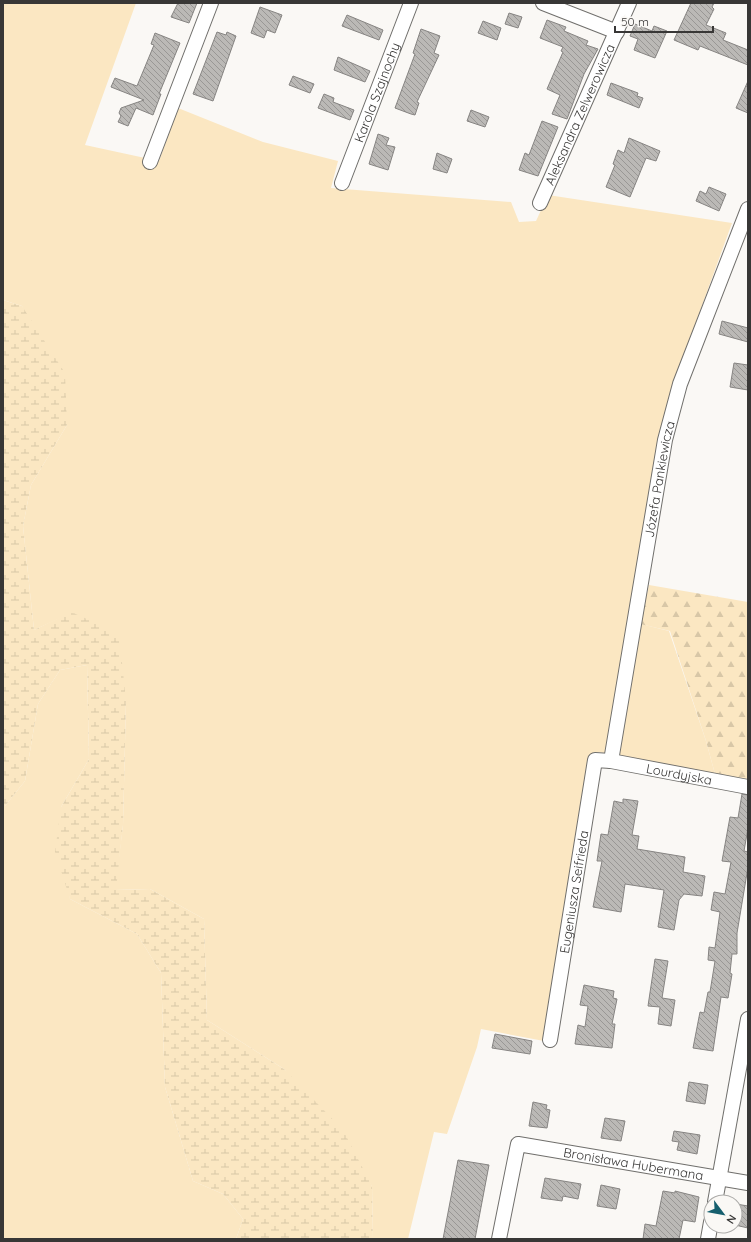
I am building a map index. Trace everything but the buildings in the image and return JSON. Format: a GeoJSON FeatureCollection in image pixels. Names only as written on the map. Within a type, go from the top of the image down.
{"type":"FeatureCollection","features":[{"type":"Feature","properties":{"kind":"street"},"geometry":{"type":"LineString","coordinates":[[150,162],[211,3]]}},
{"type":"Feature","properties":{"kind":"street","name":"Karola Szajnochy"},"geometry":{"type":"LineString","coordinates":[[342,183],[411,3]]}},
{"type":"Feature","properties":{"kind":"street"},"geometry":{"type":"LineString","coordinates":[[543,3],[617,32]]}},
{"type":"Feature","properties":{"kind":"street","name":"Aleksandra Zelwerowicza"},"geometry":{"type":"LineString","coordinates":[[540,203],[630,3]]}},
{"type":"Feature","properties":{"kind":"street","name":"Józefa Pankiewicza"},"geometry":{"type":"LineString","coordinates":[[611,761],[665,440],[680,384],[748,209]]}},
{"type":"Feature","properties":{"kind":"street","name":"Eugeniusza Seifrieda"},"geometry":{"type":"LineString","coordinates":[[550,1040],[595,760],[611,761]]}},
{"type":"Feature","properties":{"kind":"street","name":"Lourdyjska"},"geometry":{"type":"LineString","coordinates":[[611,761],[748,787]]}},
{"type":"Feature","properties":{"kind":"street"},"geometry":{"type":"LineString","coordinates":[[717,1194],[748,1019]]}},
{"type":"Feature","properties":{"kind":"street","name":"Bronisława Hubermana"},"geometry":{"type":"LineString","coordinates":[[499,1239],[518,1144],[748,1183]]}},
{"type":"Feature","properties":{"kind":"green space"},"geometry":{"type":"Polygon","coordinates":[[[3,3],[136,3],[85,145],[159,161],[178,108],[263,142],[338,161],[331,188],[511,202],[519,222],[536,221],[548,195],[732,223],[680,366],[663,420],[629,621],[669,631],[706,741],[715,774],[599,752],[593,753],[544,1041],[481,1029],[477,1047],[447,1134],[434,1132],[408,1239],[373,1239],[372,1186],[284,1069],[207,1020],[204,919],[150,889],[115,890],[123,825],[126,701],[71,613],[34,630],[23,526],[31,485],[67,425],[22,306],[3,300],[3,3]]]}},
{"type":"Feature","properties":{"kind":"green space"},"geometry":{"type":"Polygon","coordinates":[[[3,300],[22,306],[65,373],[67,425],[31,485],[23,526],[34,630],[71,612],[119,633],[126,701],[123,825],[116,890],[150,889],[204,919],[207,1020],[284,1069],[343,1130],[372,1186],[373,1239],[236,1239],[243,1219],[223,1194],[193,1181],[165,1087],[161,973],[137,934],[70,899],[55,852],[61,807],[89,759],[87,665],[60,670],[38,704],[25,781],[5,806],[3,806],[3,300]]]}},
{"type":"Feature","properties":{"kind":"green space"},"geometry":{"type":"Polygon","coordinates":[[[649,585],[748,602],[748,779],[715,774],[706,741],[670,631],[640,624],[649,585]]]}},
{"type":"Feature","properties":{"kind":"green space"},"geometry":{"type":"Polygon","coordinates":[[[87,665],[89,759],[61,807],[70,899],[137,934],[161,973],[165,1087],[193,1181],[223,1194],[243,1219],[236,1239],[3,1239],[3,806],[5,806],[25,781],[38,704],[60,670],[87,665]]]}}]}
